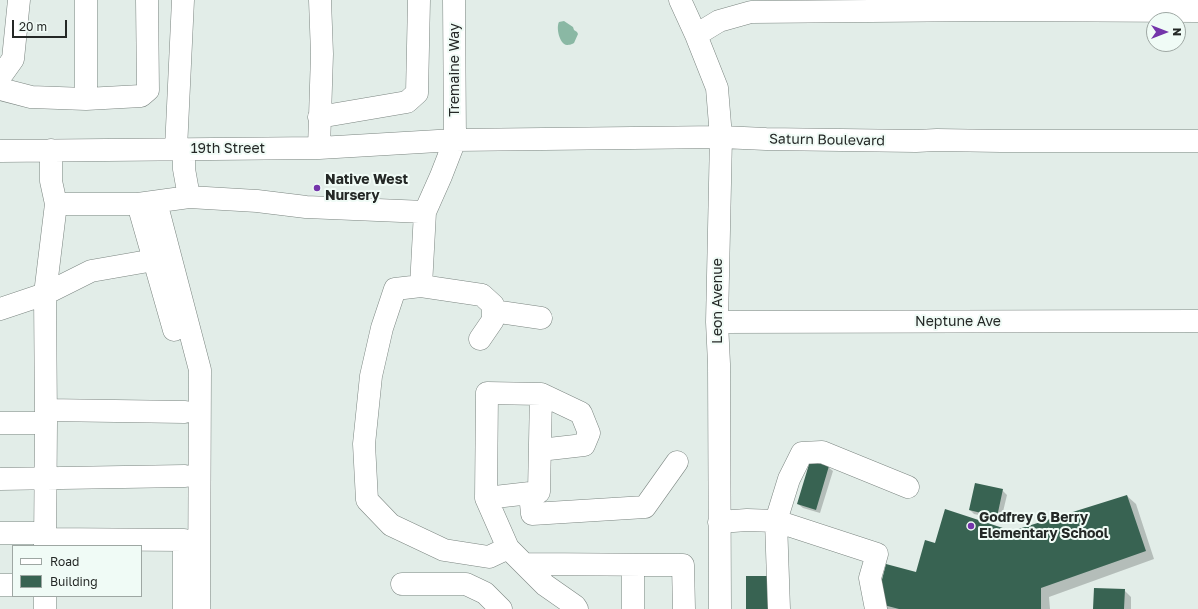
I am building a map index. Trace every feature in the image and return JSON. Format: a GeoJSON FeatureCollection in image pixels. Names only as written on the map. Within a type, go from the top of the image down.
{"type":"FeatureCollection","features":[{"type":"Feature","properties":{"kind":"street"},"geometry":{"type":"LineString","coordinates":[[0,74],[3,73],[13,59],[19,0]]}},
{"type":"Feature","properties":{"kind":"street"},"geometry":{"type":"LineString","coordinates":[[86,0],[86,99]]}},
{"type":"Feature","properties":{"kind":"street"},"geometry":{"type":"LineString","coordinates":[[0,89],[31,97],[86,99],[141,96],[148,90],[147,0]]}},
{"type":"Feature","properties":{"kind":"street"},"geometry":{"type":"LineString","coordinates":[[183,0],[180,149],[189,198]]}},
{"type":"Feature","properties":{"kind":"street"},"geometry":{"type":"LineString","coordinates":[[319,148],[322,54],[320,0]]}},
{"type":"Feature","properties":{"kind":"street"},"geometry":{"type":"LineString","coordinates":[[319,117],[407,102],[418,93],[419,0]]}},
{"type":"Feature","properties":{"kind":"street","name":"Tremaine Way"},"geometry":{"type":"LineString","coordinates":[[454,0],[456,140]]}},
{"type":"Feature","properties":{"kind":"street","name":"Leon Avenue"},"geometry":{"type":"LineString","coordinates":[[680,0],[717,88],[721,137],[717,322],[720,609]]}},
{"type":"Feature","properties":{"kind":"street"},"geometry":{"type":"LineString","coordinates":[[696,35],[720,21],[751,12],[786,6],[995,5],[1198,11]]}},
{"type":"Feature","properties":{"kind":"street","name":"Saturn Boulevard"},"geometry":{"type":"LineString","coordinates":[[456,140],[721,137],[916,141],[1198,141]]}},
{"type":"Feature","properties":{"kind":"street"},"geometry":{"type":"LineString","coordinates":[[421,286],[425,212],[442,176],[456,140]]}},
{"type":"Feature","properties":{"kind":"street","name":"19th Street"},"geometry":{"type":"LineString","coordinates":[[0,151],[319,148],[456,140]]}},
{"type":"Feature","properties":{"kind":"street"},"geometry":{"type":"LineString","coordinates":[[45,539],[45,294],[56,204],[51,181],[51,150]]}},
{"type":"Feature","properties":{"kind":"street"},"geometry":{"type":"LineString","coordinates":[[56,204],[147,203],[189,198],[258,201],[306,207],[425,212]]}},
{"type":"Feature","properties":{"kind":"street"},"geometry":{"type":"LineString","coordinates":[[147,203],[154,260],[185,374],[184,609]]}},
{"type":"Feature","properties":{"kind":"street"},"geometry":{"type":"LineString","coordinates":[[147,203],[200,370],[199,609]]}},
{"type":"Feature","properties":{"kind":"street"},"geometry":{"type":"LineString","coordinates":[[0,309],[45,294],[91,271],[154,260]]}},
{"type":"Feature","properties":{"kind":"street"},"geometry":{"type":"LineString","coordinates":[[480,339],[493,320],[493,305],[482,295],[421,286],[395,289],[382,328],[371,376],[364,444],[367,500],[391,525],[444,550],[489,557],[508,548]]}},
{"type":"Feature","properties":{"kind":"street"},"geometry":{"type":"LineString","coordinates":[[493,311],[541,318]]}},
{"type":"Feature","properties":{"kind":"street","name":"Neptune Ave"},"geometry":{"type":"LineString","coordinates":[[717,322],[1198,321]]}},
{"type":"Feature","properties":{"kind":"street"},"geometry":{"type":"LineString","coordinates":[[540,450],[584,445],[589,433],[581,413],[541,394],[486,393],[486,498],[508,548],[545,585],[577,609]]}},
{"type":"Feature","properties":{"kind":"street"},"geometry":{"type":"LineString","coordinates":[[486,498],[539,492],[541,394]]}},
{"type":"Feature","properties":{"kind":"street"},"geometry":{"type":"LineString","coordinates":[[0,423],[46,417],[185,412]]}},
{"type":"Feature","properties":{"kind":"street"},"geometry":{"type":"LineString","coordinates":[[779,609],[776,521],[788,479],[802,454],[822,452],[908,487]]}},
{"type":"Feature","properties":{"kind":"street"},"geometry":{"type":"LineString","coordinates":[[530,493],[532,514],[645,507],[677,462]]}},
{"type":"Feature","properties":{"kind":"street"},"geometry":{"type":"LineString","coordinates":[[0,479],[185,476]]}},
{"type":"Feature","properties":{"kind":"street"},"geometry":{"type":"LineString","coordinates":[[720,522],[747,520],[776,521],[877,554],[870,578],[876,609]]}},
{"type":"Feature","properties":{"kind":"street"},"geometry":{"type":"LineString","coordinates":[[0,533],[45,539],[184,540]]}},
{"type":"Feature","properties":{"kind":"street"},"geometry":{"type":"LineString","coordinates":[[525,564],[683,565],[684,609]]}},
{"type":"Feature","properties":{"kind":"street"},"geometry":{"type":"LineString","coordinates":[[633,565],[633,609]]}},
{"type":"Feature","properties":{"kind":"street"},"geometry":{"type":"LineString","coordinates":[[402,584],[466,584],[485,593],[501,609]]}},
{"type":"Feature","properties":{"kind":"street"},"geometry":{"type":"LineString","coordinates":[[0,585],[12,586]]}},
{"type":"Feature","properties":{"kind":"street"},"geometry":{"type":"LineString","coordinates":[[45,597],[45,609]]}},
{"type":"Feature","properties":{"kind":"shaded area"},"geometry":{"type":"Polygon","coordinates":[[[564,21],[573,27],[578,34],[574,43],[572,44],[564,44],[560,39],[558,24],[559,22],[564,21]]]}},
{"type":"Feature","properties":{"kind":"building"},"geometry":{"type":"Polygon","coordinates":[[[810,461],[829,466],[816,510],[797,504],[810,461]]]}},
{"type":"Feature","properties":{"kind":"building"},"geometry":{"type":"Polygon","coordinates":[[[975,483],[1003,489],[997,517],[969,510],[975,483]]]}},
{"type":"Feature","properties":{"kind":"building"},"geometry":{"type":"Polygon","coordinates":[[[1127,495],[1146,551],[1041,588],[1041,609],[899,609],[876,603],[886,564],[916,572],[925,540],[935,543],[945,509],[1012,531],[1127,495]]]}},
{"type":"Feature","properties":{"kind":"building"},"geometry":{"type":"Polygon","coordinates":[[[746,576],[774,576],[774,609],[746,609],[746,576]]]}},
{"type":"Feature","properties":{"kind":"building"},"geometry":{"type":"Polygon","coordinates":[[[1094,588],[1125,589],[1124,609],[1093,609],[1094,588]]]}},
{"type":"Feature","properties":{"kind":"place","name":"Native West Nursery"},"geometry":{"type":"Point","coordinates":[317,188]}},
{"type":"Feature","properties":{"kind":"place","name":"Godfrey G Berry Elementary School"},"geometry":{"type":"Point","coordinates":[971,526]}}]}
